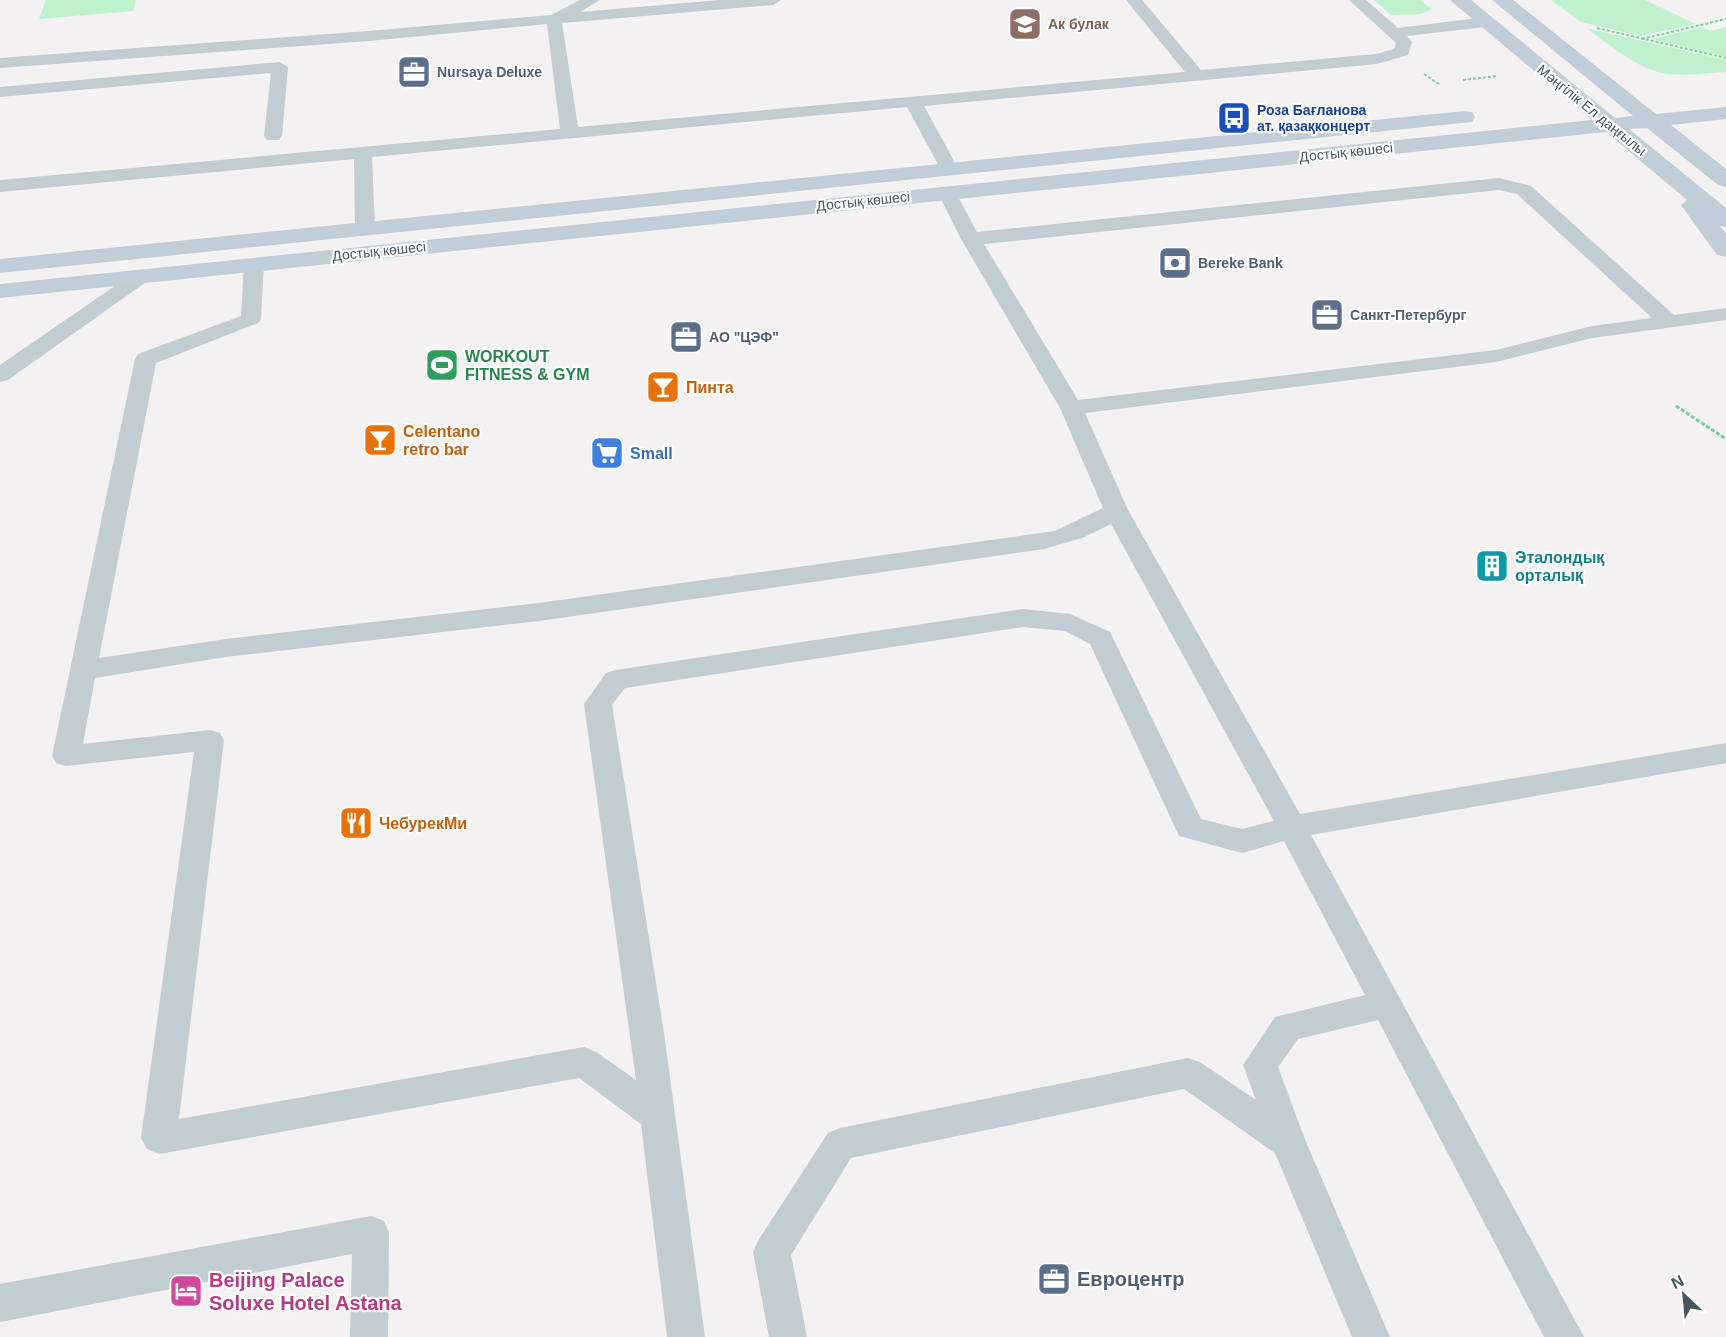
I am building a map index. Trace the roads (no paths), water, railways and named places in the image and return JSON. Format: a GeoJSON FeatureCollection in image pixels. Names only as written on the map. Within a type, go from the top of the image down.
{"type":"FeatureCollection","features":[{"type":"Feature","properties":{"kind":"street","name":"Мәңгілік Ел даңғылы"},"geometry":{"type":"LineString","coordinates":[[1459,0],[1726,220]]}},
{"type":"Feature","properties":{"kind":"street","name":"Мәңгілік Ел даңғылы"},"geometry":{"type":"LineString","coordinates":[[1501,0],[1726,180]]}},
{"type":"Feature","properties":{"kind":"street"},"geometry":{"type":"LineString","coordinates":[[1553,109],[1658,99]]}},
{"type":"Feature","properties":{"kind":"street","name":"Достық көшесі"},"geometry":{"type":"LineString","coordinates":[[0,291],[1726,113]]}},
{"type":"Feature","properties":{"kind":"street","name":"Достық көшесі"},"geometry":{"type":"LineString","coordinates":[[0,266],[1486,115]]}},
{"type":"Feature","properties":{"kind":"street"},"geometry":{"type":"LineString","coordinates":[[1671,175],[1726,250]]}},
{"type":"Feature","properties":{"kind":"lane"},"geometry":{"type":"LineString","coordinates":[[554,19],[592,0]]}},
{"type":"Feature","properties":{"kind":"lane"},"geometry":{"type":"LineString","coordinates":[[0,63],[369,36],[773,0]]}},
{"type":"Feature","properties":{"kind":"lane"},"geometry":{"type":"LineString","coordinates":[[1134,0],[1197,76]]}},
{"type":"Feature","properties":{"kind":"lane"},"geometry":{"type":"LineString","coordinates":[[0,186],[1377,59],[1402,52],[1404,42],[1357,0]]}},
{"type":"Feature","properties":{"kind":"lane"},"geometry":{"type":"LineString","coordinates":[[554,19],[570,134]]}},
{"type":"Feature","properties":{"kind":"lane"},"geometry":{"type":"LineString","coordinates":[[1394,33],[1485,22]]}},
{"type":"Feature","properties":{"kind":"lane"},"geometry":{"type":"LineString","coordinates":[[0,92],[280,67],[273,136]]}},
{"type":"Feature","properties":{"kind":"lane"},"geometry":{"type":"LineString","coordinates":[[913,102],[949,168]]}},
{"type":"Feature","properties":{"kind":"lane"},"geometry":{"type":"LineString","coordinates":[[363,153],[365,228]]}},
{"type":"Feature","properties":{"kind":"lane"},"geometry":{"type":"LineString","coordinates":[[971,239],[1499,184],[1524,190],[1669,322]]}},
{"type":"Feature","properties":{"kind":"lane"},"geometry":{"type":"LineString","coordinates":[[947,193],[971,239],[1071,408],[1116,510],[1292,827],[1565,1337]]}},
{"type":"Feature","properties":{"kind":"lane"},"geometry":{"type":"LineString","coordinates":[[254,263],[251,319],[146,358],[66,756],[210,740],[159,1138],[584,1062],[658,1116]]}},
{"type":"Feature","properties":{"kind":"lane"},"geometry":{"type":"LineString","coordinates":[[0,375],[142,276]]}},
{"type":"Feature","properties":{"kind":"lane"},"geometry":{"type":"LineString","coordinates":[[1071,408],[1496,356],[1592,333],[1726,314]]}},
{"type":"Feature","properties":{"kind":"lane"},"geometry":{"type":"LineString","coordinates":[[0,357],[29,353]]}},
{"type":"Feature","properties":{"kind":"lane"},"geometry":{"type":"LineString","coordinates":[[85,670],[226,648],[539,612],[1054,539],[1091,526],[1116,510]]}},
{"type":"Feature","properties":{"kind":"lane"},"geometry":{"type":"LineString","coordinates":[[686,1337],[658,1116],[598,704],[616,680],[1023,618],[1070,623],[1101,638],[1190,828],[1242,841],[1292,827],[1726,753]]}},
{"type":"Feature","properties":{"kind":"lane"},"geometry":{"type":"LineString","coordinates":[[1371,1337],[1288,1142],[1260,1065],[1287,1027],[1387,1004]]}},
{"type":"Feature","properties":{"kind":"lane"},"geometry":{"type":"LineString","coordinates":[[788,1337],[772,1252],[840,1144],[1188,1073],[1288,1142]]}},
{"type":"Feature","properties":{"kind":"lane"},"geometry":{"type":"LineString","coordinates":[[0,1303],[371,1233],[369,1337]]}},
{"type":"Feature","properties":{"kind":"place","name":"Ак булак"},"geometry":{"type":"Point","coordinates":[1025,24]}},
{"type":"Feature","properties":{"kind":"place","name":"Nursaya Deluxe"},"geometry":{"type":"Point","coordinates":[414,72]}},
{"type":"Feature","properties":{"kind":"place","name":"Роза Бағланова ат. қазақконцерт"},"geometry":{"type":"Point","coordinates":[1234,118]}},
{"type":"Feature","properties":{"kind":"place","name":"Bereke Bank"},"geometry":{"type":"Point","coordinates":[1175,263]}},
{"type":"Feature","properties":{"kind":"place","name":"Санкт-Петербург"},"geometry":{"type":"Point","coordinates":[1327,315]}},
{"type":"Feature","properties":{"kind":"place","name":"АО \"ЦЭФ\""},"geometry":{"type":"Point","coordinates":[686,337]}},
{"type":"Feature","properties":{"kind":"place","name":"WORKOUT FITNESS & GYM"},"geometry":{"type":"Point","coordinates":[442,365]}},
{"type":"Feature","properties":{"kind":"place","name":"Пинта"},"geometry":{"type":"Point","coordinates":[663,387]}},
{"type":"Feature","properties":{"kind":"place","name":"Celentano retro bar"},"geometry":{"type":"Point","coordinates":[380,440]}},
{"type":"Feature","properties":{"kind":"place","name":"Small"},"geometry":{"type":"Point","coordinates":[607,453]}},
{"type":"Feature","properties":{"kind":"place","name":"Эталондық орталық"},"geometry":{"type":"Point","coordinates":[1492,566]}},
{"type":"Feature","properties":{"kind":"place","name":"ЧебурекМи"},"geometry":{"type":"Point","coordinates":[356,823]}},
{"type":"Feature","properties":{"kind":"place","name":"Евроцентр"},"geometry":{"type":"Point","coordinates":[1054,1279]}},
{"type":"Feature","properties":{"kind":"place","name":"Beijing Palace Soluxe Hotel Astana"},"geometry":{"type":"Point","coordinates":[186,1291]}}]}
